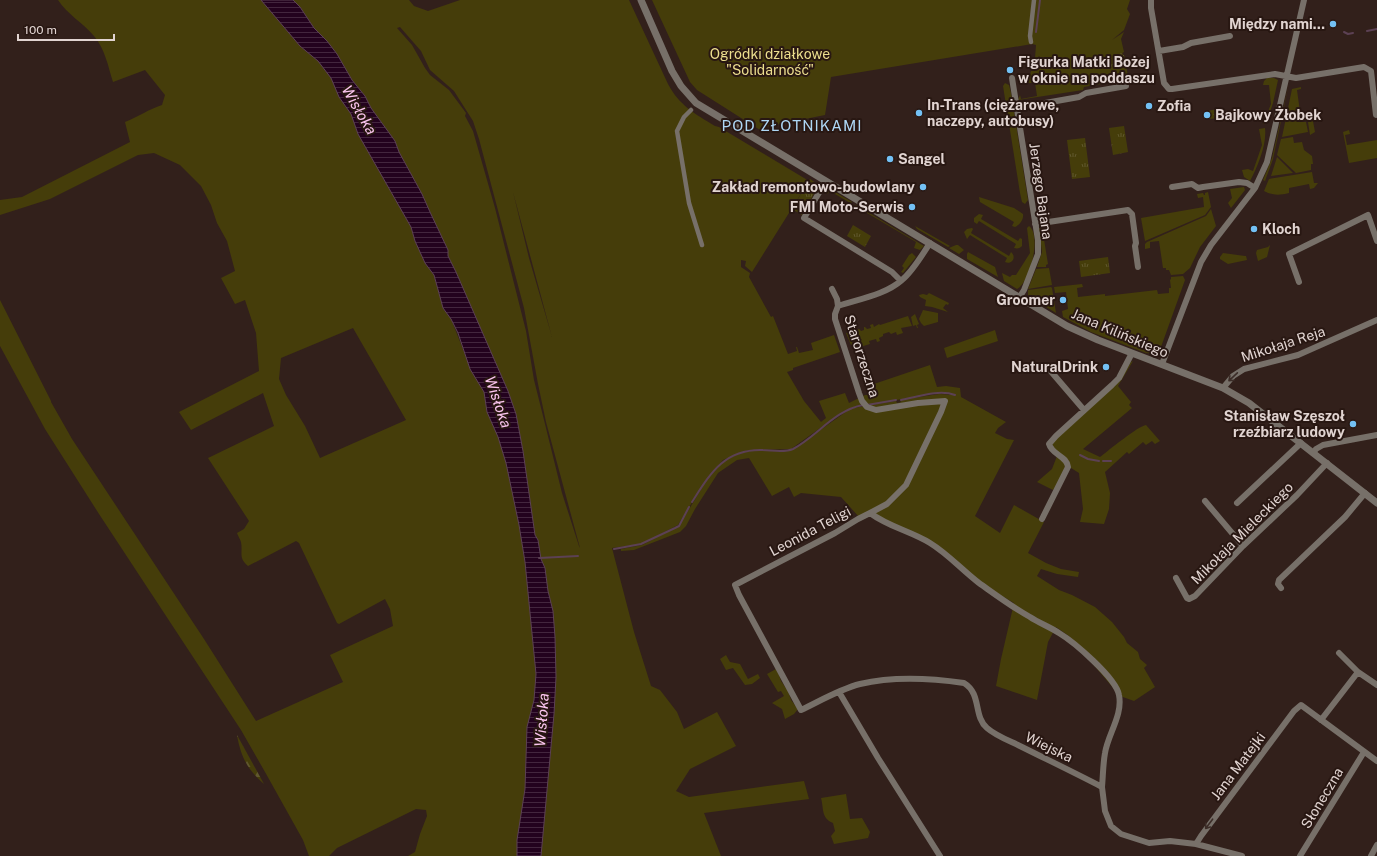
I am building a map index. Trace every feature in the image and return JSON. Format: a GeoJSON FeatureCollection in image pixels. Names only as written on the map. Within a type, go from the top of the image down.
{"type":"FeatureCollection","features":[{"type":"Feature","properties":{"kind":"street","name":"Jana Kilińskiego"},"geometry":{"type":"LineString","coordinates":[[641,0],[672,71],[681,86],[694,100],[707,110],[1019,298],[1083,334],[1223,388],[1250,403],[1377,503]]}},
{"type":"Feature","properties":{"kind":"street"},"geometry":{"type":"LineString","coordinates":[[1031,42],[1030,36],[1034,0]]}},
{"type":"Feature","properties":{"kind":"street"},"geometry":{"type":"LineString","coordinates":[[1151,0],[1151,8],[1164,83],[1169,89],[1275,74],[1296,78],[1364,67],[1371,71],[1376,115]]}},
{"type":"Feature","properties":{"kind":"street"},"geometry":{"type":"LineString","coordinates":[[1162,364],[1201,262],[1211,245],[1255,188],[1267,162],[1304,0]]}},
{"type":"Feature","properties":{"kind":"street"},"geometry":{"type":"LineString","coordinates":[[1159,51],[1183,47],[1191,43],[1230,36]]}},
{"type":"Feature","properties":{"kind":"street","name":"Jerzego Bajana"},"geometry":{"type":"LineString","coordinates":[[1012,78],[1038,240],[1038,254],[1027,283],[1019,298]]}},
{"type":"Feature","properties":{"kind":"street"},"geometry":{"type":"LineString","coordinates":[[1017,108],[1079,98],[1086,93],[1126,86]]}},
{"type":"Feature","properties":{"kind":"street"},"geometry":{"type":"LineString","coordinates":[[691,110],[684,117],[677,131],[689,203],[702,245]]}},
{"type":"Feature","properties":{"kind":"street"},"geometry":{"type":"LineString","coordinates":[[826,181],[804,218],[892,272],[901,281]]}},
{"type":"Feature","properties":{"kind":"street"},"geometry":{"type":"LineString","coordinates":[[1172,187],[1192,184],[1198,188],[1239,182],[1247,183],[1255,188]]}},
{"type":"Feature","properties":{"kind":"street"},"geometry":{"type":"LineString","coordinates":[[1035,224],[1128,210],[1132,214],[1138,267]]}},
{"type":"Feature","properties":{"kind":"street"},"geometry":{"type":"LineString","coordinates":[[1299,282],[1289,254],[1368,215],[1377,241]]}},
{"type":"Feature","properties":{"kind":"street","name":"Starorzeczna"},"geometry":{"type":"LineString","coordinates":[[870,513],[887,504],[906,485],[945,401],[918,403],[876,410],[867,407],[862,401],[859,393],[835,319],[835,314],[838,306],[886,290],[901,281],[930,243]]}},
{"type":"Feature","properties":{"kind":"street"},"geometry":{"type":"LineString","coordinates":[[832,289],[838,306]]}},
{"type":"Feature","properties":{"kind":"street","name":"Mikołaja Reja"},"geometry":{"type":"LineString","coordinates":[[1223,388],[1233,376],[1244,369],[1298,355],[1377,320]]}},
{"type":"Feature","properties":{"kind":"street"},"geometry":{"type":"LineString","coordinates":[[1042,519],[1068,467],[1068,464],[1052,450],[1049,444],[1084,410],[1112,386],[1119,378],[1132,353]]}},
{"type":"Feature","properties":{"kind":"street"},"geometry":{"type":"LineString","coordinates":[[1048,368],[1084,410]]}},
{"type":"Feature","properties":{"kind":"street"},"geometry":{"type":"LineString","coordinates":[[1313,452],[1323,445],[1377,435]]}},
{"type":"Feature","properties":{"kind":"street"},"geometry":{"type":"LineString","coordinates":[[1237,503],[1301,443]]}},
{"type":"Feature","properties":{"kind":"street","name":"Mikołaja Mieleckiego"},"geometry":{"type":"LineString","coordinates":[[1176,578],[1187,598],[1189,599],[1195,596],[1243,546],[1297,495],[1327,463]]}},
{"type":"Feature","properties":{"kind":"street"},"geometry":{"type":"LineString","coordinates":[[1280,588],[1278,584],[1279,580],[1345,517],[1365,494]]}},
{"type":"Feature","properties":{"kind":"street"},"geometry":{"type":"LineString","coordinates":[[1205,501],[1243,546]]}},
{"type":"Feature","properties":{"kind":"street","name":"Leonida Teligi"},"geometry":{"type":"LineString","coordinates":[[839,692],[801,710],[735,585],[836,533],[870,513],[884,523],[919,537],[940,550],[995,594],[1029,617],[1067,638],[1084,652],[1115,685],[1119,693],[1120,703],[1105,753],[1102,787]]}},
{"type":"Feature","properties":{"kind":"street"},"geometry":{"type":"LineString","coordinates":[[1339,654],[1358,672],[1377,685]]}},
{"type":"Feature","properties":{"kind":"street"},"geometry":{"type":"LineString","coordinates":[[1358,672],[1321,720],[1377,762]]}},
{"type":"Feature","properties":{"kind":"street","name":"Wiejska"},"geometry":{"type":"LineString","coordinates":[[839,692],[859,684],[894,679],[935,679],[964,683],[970,687],[974,693],[979,714],[986,728],[1102,787]]}},
{"type":"Feature","properties":{"kind":"street"},"geometry":{"type":"LineString","coordinates":[[839,692],[878,758],[940,856]]}},
{"type":"Feature","properties":{"kind":"street","name":"Jana Matejki"},"geometry":{"type":"LineString","coordinates":[[1196,844],[1294,711],[1301,705],[1321,720]]}},
{"type":"Feature","properties":{"kind":"street","name":"Słoneczna"},"geometry":{"type":"LineString","coordinates":[[1300,856],[1364,752]]}},
{"type":"Feature","properties":{"kind":"street"},"geometry":{"type":"LineString","coordinates":[[1102,787],[1105,811],[1111,826],[1121,834],[1149,843],[1170,841],[1196,844],[1225,854],[1242,856]]}},
{"type":"Feature","properties":{"kind":"street"},"geometry":{"type":"LineString","coordinates":[[1371,856],[1377,845]]}},
{"type":"Feature","properties":{"kind":"green space"},"geometry":{"type":"Polygon","coordinates":[[[58,0],[261,0],[300,46],[318,61],[331,78],[339,97],[351,114],[358,134],[411,227],[415,241],[425,263],[434,275],[443,308],[451,319],[472,372],[484,392],[487,412],[498,437],[506,463],[525,562],[536,674],[534,700],[527,727],[525,789],[517,840],[517,856],[408,856],[415,852],[427,816],[426,810],[416,809],[337,848],[329,856],[309,856],[303,840],[241,730],[45,429],[0,346],[0,300],[51,402],[72,439],[204,639],[256,721],[343,682],[330,655],[393,626],[390,609],[385,599],[339,624],[337,623],[299,543],[296,541],[248,566],[242,558],[241,542],[237,533],[244,529],[249,521],[208,458],[274,426],[263,393],[191,430],[179,412],[259,371],[256,333],[245,300],[235,304],[221,278],[235,271],[227,241],[217,223],[211,205],[201,186],[180,165],[154,153],[138,155],[50,199],[0,215],[0,200],[22,197],[130,142],[125,122],[162,105],[165,95],[145,70],[113,82],[106,58],[98,41],[90,31],[58,0]],[[353,328],[281,358],[279,379],[286,395],[305,426],[320,458],[406,420],[353,328]]]}},
{"type":"Feature","properties":{"kind":"green space"},"geometry":{"type":"Polygon","coordinates":[[[293,0],[409,0],[414,6],[428,11],[460,0],[629,0],[668,84],[677,98],[694,113],[708,122],[719,127],[809,181],[752,272],[745,266],[746,261],[741,260],[741,267],[750,273],[749,277],[771,317],[773,316],[788,354],[797,351],[796,347],[799,353],[813,350],[811,343],[834,335],[840,352],[793,368],[793,370],[787,372],[804,401],[821,422],[826,418],[819,401],[845,393],[849,403],[865,395],[874,395],[871,385],[930,365],[937,387],[946,386],[960,388],[961,397],[1006,422],[998,428],[995,433],[1007,439],[1014,440],[975,516],[1000,533],[1014,505],[1044,522],[1028,553],[1061,569],[1079,572],[1078,577],[1057,574],[1041,569],[1037,576],[1059,590],[1095,607],[1112,622],[1127,643],[1138,652],[1140,659],[1147,665],[1144,668],[1155,687],[1134,701],[1120,696],[1069,636],[1056,627],[1048,642],[1037,700],[996,686],[1014,603],[984,585],[943,550],[868,515],[859,517],[841,497],[801,493],[794,497],[789,487],[772,496],[749,458],[737,460],[718,473],[686,526],[680,532],[634,550],[621,551],[621,549],[642,545],[679,526],[706,481],[727,459],[750,451],[792,450],[850,409],[896,401],[897,403],[901,402],[900,400],[939,394],[955,395],[939,393],[854,407],[844,411],[791,449],[749,450],[723,460],[706,480],[678,525],[641,544],[612,548],[634,632],[651,686],[660,690],[677,712],[684,729],[717,712],[736,746],[690,769],[676,791],[689,797],[804,781],[809,799],[704,813],[721,856],[541,856],[554,714],[556,677],[555,636],[553,611],[548,591],[545,568],[541,559],[538,540],[535,535],[516,414],[508,391],[448,256],[448,250],[422,194],[399,152],[395,141],[371,108],[365,96],[352,80],[337,54],[314,28],[300,7],[293,0]],[[400,27],[397,28],[412,45],[430,75],[449,90],[466,113],[465,116],[473,131],[495,208],[526,331],[534,380],[562,493],[580,548],[546,422],[524,308],[473,121],[454,91],[430,70],[421,51],[400,27]],[[513,192],[529,258],[552,337],[513,192]]]}},
{"type":"Feature","properties":{"kind":"green space","name":"Ogródki działkowe \"Solidarność\""},"geometry":{"type":"Polygon","coordinates":[[[652,0],[1130,0],[1127,9],[1130,14],[1124,30],[1112,40],[1124,32],[1121,39],[1124,52],[1122,53],[1124,55],[1128,76],[1126,77],[1126,80],[1110,82],[1109,76],[1100,77],[1101,84],[1084,87],[1083,90],[1018,100],[1020,95],[1021,99],[1037,96],[1035,83],[1027,83],[1031,71],[1034,71],[1036,45],[1032,44],[831,77],[825,115],[765,127],[760,130],[697,90],[690,82],[652,0]]]}},
{"type":"Feature","properties":{"kind":"green space"},"geometry":{"type":"Polygon","coordinates":[[[1124,51],[1122,53],[1124,55],[1127,74],[1124,78],[1119,79],[1107,74],[1104,55],[1124,51]]]}},
{"type":"Feature","properties":{"kind":"green space"},"geometry":{"type":"Polygon","coordinates":[[[1267,78],[1274,78],[1278,80],[1268,118],[1266,118],[1265,124],[1263,124],[1271,104],[1269,85],[1263,85],[1267,78]]]}},
{"type":"Feature","properties":{"kind":"green space"},"geometry":{"type":"Polygon","coordinates":[[[1005,83],[1009,85],[1011,93],[1028,200],[1025,204],[1022,202],[1020,193],[1003,86],[1005,83]]]}},
{"type":"Feature","properties":{"kind":"green space"},"geometry":{"type":"Polygon","coordinates":[[[1289,83],[1273,159],[1265,181],[1263,180],[1272,158],[1289,83]]]}},
{"type":"Feature","properties":{"kind":"green space"},"geometry":{"type":"Polygon","coordinates":[[[1301,87],[1301,89],[1297,90],[1300,112],[1304,112],[1305,114],[1312,112],[1313,117],[1305,120],[1304,114],[1297,115],[1297,122],[1306,122],[1308,132],[1282,137],[1292,89],[1301,87]]]}},
{"type":"Feature","properties":{"kind":"green space"},"geometry":{"type":"Polygon","coordinates":[[[1217,109],[1219,118],[1209,119],[1208,111],[1217,109]]]}},
{"type":"Feature","properties":{"kind":"green space"},"geometry":{"type":"Polygon","coordinates":[[[1313,121],[1315,132],[1310,135],[1308,122],[1313,121]]]}},
{"type":"Feature","properties":{"kind":"green space"},"geometry":{"type":"Polygon","coordinates":[[[1124,126],[1128,152],[1113,155],[1109,128],[1124,126]]]}},
{"type":"Feature","properties":{"kind":"green space"},"geometry":{"type":"Polygon","coordinates":[[[1265,128],[1265,141],[1259,162],[1250,181],[1244,177],[1242,170],[1248,169],[1253,171],[1262,145],[1259,129],[1265,128]]]}},
{"type":"Feature","properties":{"kind":"green space"},"geometry":{"type":"Polygon","coordinates":[[[1349,130],[1350,134],[1345,135],[1347,145],[1377,140],[1377,158],[1349,163],[1343,132],[1349,130]]]}},
{"type":"Feature","properties":{"kind":"green space"},"geometry":{"type":"Polygon","coordinates":[[[1293,137],[1294,143],[1302,142],[1304,150],[1312,156],[1313,164],[1311,164],[1311,170],[1296,173],[1277,155],[1281,139],[1293,137]]]}},
{"type":"Feature","properties":{"kind":"green space"},"geometry":{"type":"Polygon","coordinates":[[[1085,138],[1090,177],[1072,179],[1067,140],[1085,138]]]}},
{"type":"Feature","properties":{"kind":"green space"},"geometry":{"type":"Polygon","coordinates":[[[1277,157],[1293,173],[1271,176],[1277,157]]]}},
{"type":"Feature","properties":{"kind":"green space"},"geometry":{"type":"Polygon","coordinates":[[[1312,172],[1314,183],[1318,183],[1314,188],[1310,189],[1309,184],[1289,188],[1289,193],[1280,195],[1270,194],[1264,191],[1269,179],[1312,172]]]}},
{"type":"Feature","properties":{"kind":"green space"},"geometry":{"type":"Polygon","coordinates":[[[810,179],[819,185],[802,215],[792,209],[810,179]]]}},
{"type":"Feature","properties":{"kind":"green space"},"geometry":{"type":"Polygon","coordinates":[[[1244,187],[1245,190],[1231,208],[1228,203],[1232,198],[1230,189],[1244,187]]]}},
{"type":"Feature","properties":{"kind":"green space"},"geometry":{"type":"Polygon","coordinates":[[[828,188],[852,202],[851,204],[830,191],[825,194],[824,191],[828,188]]]}},
{"type":"Feature","properties":{"kind":"green space"},"geometry":{"type":"Polygon","coordinates":[[[1208,192],[1211,207],[1205,215],[1145,241],[1141,218],[1204,207],[1203,197],[1198,198],[1197,194],[1203,193],[1205,195],[1205,193],[1208,192]]]}},
{"type":"Feature","properties":{"kind":"green space"},"geometry":{"type":"Polygon","coordinates":[[[979,197],[1014,208],[1023,214],[1021,222],[1015,227],[1012,226],[1014,222],[980,202],[979,197]]]}},
{"type":"Feature","properties":{"kind":"green space"},"geometry":{"type":"Polygon","coordinates":[[[856,205],[924,246],[920,250],[914,248],[916,242],[855,206],[856,205]]]}},
{"type":"Feature","properties":{"kind":"green space"},"geometry":{"type":"Polygon","coordinates":[[[1211,209],[1216,226],[1200,247],[1190,268],[1183,274],[1171,275],[1169,270],[1163,268],[1159,241],[1150,242],[1150,248],[1145,249],[1145,244],[1147,242],[1206,216],[1211,209]]]}},
{"type":"Feature","properties":{"kind":"green space"},"geometry":{"type":"Polygon","coordinates":[[[979,214],[983,215],[981,219],[1018,241],[1020,238],[1022,239],[1022,246],[1019,248],[1014,248],[1016,244],[979,221],[977,224],[974,222],[974,218],[979,214]]]}},
{"type":"Feature","properties":{"kind":"green space"},"geometry":{"type":"Polygon","coordinates":[[[853,225],[871,236],[865,247],[847,236],[853,225]]]}},
{"type":"Feature","properties":{"kind":"green space"},"geometry":{"type":"Polygon","coordinates":[[[915,226],[950,246],[948,247],[917,229],[915,226]]]}},
{"type":"Feature","properties":{"kind":"green space"},"geometry":{"type":"Polygon","coordinates":[[[1029,226],[1033,231],[1034,239],[1033,259],[1026,278],[1022,285],[1017,289],[1004,281],[1002,273],[1010,277],[1012,275],[1016,275],[1030,253],[1027,228],[1029,226]]]}},
{"type":"Feature","properties":{"kind":"green space"},"geometry":{"type":"Polygon","coordinates":[[[1041,227],[1048,264],[1046,267],[1037,267],[1042,252],[1039,229],[1041,227]]]}},
{"type":"Feature","properties":{"kind":"green space"},"geometry":{"type":"Polygon","coordinates":[[[972,228],[971,233],[1009,256],[1011,252],[1014,256],[1013,260],[1008,263],[1005,262],[1007,258],[970,235],[967,239],[964,232],[967,229],[972,228]]]}},
{"type":"Feature","properties":{"kind":"green space"},"geometry":{"type":"Polygon","coordinates":[[[956,245],[964,250],[959,254],[949,248],[956,245]]]}},
{"type":"Feature","properties":{"kind":"green space"},"geometry":{"type":"Polygon","coordinates":[[[1270,245],[1267,257],[1258,261],[1256,253],[1257,250],[1270,245]]]}},
{"type":"Feature","properties":{"kind":"green space"},"geometry":{"type":"Polygon","coordinates":[[[968,252],[995,267],[998,277],[967,259],[968,252]]]}},
{"type":"Feature","properties":{"kind":"green space"},"geometry":{"type":"Polygon","coordinates":[[[912,253],[916,257],[903,273],[901,272],[904,268],[902,266],[912,253]]]}},
{"type":"Feature","properties":{"kind":"green space"},"geometry":{"type":"Polygon","coordinates":[[[1223,253],[1246,256],[1247,260],[1228,264],[1220,259],[1223,253]]]}},
{"type":"Feature","properties":{"kind":"green space"},"geometry":{"type":"Polygon","coordinates":[[[1108,257],[1110,273],[1081,277],[1079,261],[1108,257]]]}},
{"type":"Feature","properties":{"kind":"green space"},"geometry":{"type":"Polygon","coordinates":[[[1049,268],[1052,285],[1028,289],[1036,269],[1049,268]]]}},
{"type":"Feature","properties":{"kind":"green space"},"geometry":{"type":"Polygon","coordinates":[[[1183,276],[1185,280],[1161,347],[1155,354],[1146,353],[1091,332],[1063,317],[1062,311],[1068,309],[1066,292],[1055,293],[1054,287],[1082,284],[1083,287],[1077,288],[1078,297],[1105,294],[1105,296],[1157,290],[1158,294],[1169,293],[1169,288],[1171,288],[1171,277],[1183,276]]]}},
{"type":"Feature","properties":{"kind":"green space"},"geometry":{"type":"Polygon","coordinates":[[[1051,287],[1056,313],[1028,296],[1028,290],[1051,287]]]}},
{"type":"Feature","properties":{"kind":"green space"},"geometry":{"type":"Polygon","coordinates":[[[929,293],[949,303],[943,308],[948,312],[925,306],[926,300],[919,295],[927,295],[929,293]]]}},
{"type":"Feature","properties":{"kind":"green space"},"geometry":{"type":"Polygon","coordinates":[[[923,310],[938,313],[938,322],[924,326],[919,319],[923,310]]]}},
{"type":"Feature","properties":{"kind":"green space"},"geometry":{"type":"Polygon","coordinates":[[[915,314],[919,324],[917,325],[918,328],[916,325],[913,326],[911,317],[915,314]]]}},
{"type":"Feature","properties":{"kind":"green space"},"geometry":{"type":"Polygon","coordinates":[[[908,316],[912,326],[901,328],[903,333],[897,335],[896,332],[891,334],[889,332],[883,334],[883,336],[879,338],[880,341],[877,342],[876,339],[869,341],[870,344],[857,348],[854,345],[851,345],[846,333],[851,332],[852,335],[857,333],[856,330],[864,330],[864,327],[867,329],[871,328],[870,325],[873,324],[874,327],[879,324],[880,325],[908,316]]]}},
{"type":"Feature","properties":{"kind":"green space"},"geometry":{"type":"Polygon","coordinates":[[[995,330],[998,341],[947,358],[944,348],[995,330]]]}},
{"type":"Feature","properties":{"kind":"green space"},"geometry":{"type":"Polygon","coordinates":[[[1133,361],[1118,386],[1131,402],[1129,405],[1132,408],[1083,449],[1100,457],[1130,434],[1146,425],[1160,441],[1155,444],[1152,441],[1146,445],[1143,442],[1129,454],[1127,452],[1105,472],[1110,493],[1109,509],[1104,524],[1080,522],[1083,509],[1079,473],[1071,468],[1068,460],[1056,451],[1052,444],[1054,440],[1121,378],[1133,361]]]}},
{"type":"Feature","properties":{"kind":"green space"},"geometry":{"type":"Polygon","coordinates":[[[1057,456],[1065,464],[1065,468],[1061,478],[1053,490],[1037,482],[1052,469],[1057,456]]]}},
{"type":"Feature","properties":{"kind":"green space"},"geometry":{"type":"Polygon","coordinates":[[[726,655],[730,662],[740,664],[748,679],[758,674],[760,678],[752,684],[745,685],[733,668],[726,670],[720,659],[726,655]]]}},
{"type":"Feature","properties":{"kind":"green space"},"geometry":{"type":"Polygon","coordinates":[[[776,669],[781,681],[788,691],[791,700],[798,709],[794,714],[785,719],[782,709],[772,703],[784,696],[781,691],[778,692],[767,674],[776,669]]]}},
{"type":"Feature","properties":{"kind":"green space"},"geometry":{"type":"Polygon","coordinates":[[[237,735],[264,784],[249,768],[243,756],[237,735]]]}},
{"type":"Feature","properties":{"kind":"green space"},"geometry":{"type":"Polygon","coordinates":[[[846,794],[850,819],[862,818],[870,832],[868,838],[834,844],[831,836],[835,831],[833,823],[826,819],[821,798],[846,794]]]}},
{"type":"Feature","properties":{"kind":"water","name":"Wisłoka"},"geometry":{"type":"Polygon","coordinates":[[[261,0],[293,0],[300,7],[314,28],[337,54],[352,80],[365,96],[371,108],[395,141],[399,152],[422,194],[448,250],[448,256],[508,391],[516,414],[535,535],[538,540],[541,559],[545,568],[548,591],[553,611],[555,637],[556,677],[554,714],[541,856],[517,856],[517,840],[525,789],[527,727],[534,700],[536,674],[525,562],[519,525],[506,463],[498,437],[487,412],[484,392],[470,369],[458,333],[451,319],[443,308],[434,275],[425,263],[415,241],[411,227],[358,134],[351,114],[339,97],[331,78],[318,61],[300,46],[261,0]]]}},
{"type":"Feature","properties":{"kind":"waterway"},"geometry":{"type":"LineString","coordinates":[[1036,32],[1040,0]]}},
{"type":"Feature","properties":{"kind":"waterway"},"geometry":{"type":"LineString","coordinates":[[1367,31],[1377,29]]}},
{"type":"Feature","properties":{"kind":"waterway"},"geometry":{"type":"LineString","coordinates":[[1344,32],[1348,34],[1353,33]]}},
{"type":"Feature","properties":{"kind":"waterway"},"geometry":{"type":"LineString","coordinates":[[901,400],[935,393],[949,393],[955,395]]}},
{"type":"Feature","properties":{"kind":"waterway"},"geometry":{"type":"LineString","coordinates":[[867,405],[896,400]]}},
{"type":"Feature","properties":{"kind":"waterway"},"geometry":{"type":"LineString","coordinates":[[692,502],[712,473],[728,459],[749,451],[782,451],[793,449],[802,444],[844,412],[863,405]]}},
{"type":"Feature","properties":{"kind":"waterway"},"geometry":{"type":"LineString","coordinates":[[1080,455],[1088,459],[1099,461]]}},
{"type":"Feature","properties":{"kind":"waterway"},"geometry":{"type":"LineString","coordinates":[[1103,461],[1111,461]]}},
{"type":"Feature","properties":{"kind":"waterway"},"geometry":{"type":"LineString","coordinates":[[614,549],[641,544],[679,526],[689,507]]}},
{"type":"Feature","properties":{"kind":"waterway"},"geometry":{"type":"LineString","coordinates":[[539,558],[578,556]]}},
{"type":"Feature","properties":{"kind":"place","name":"Między nami..."},"geometry":{"type":"Point","coordinates":[1333,24]}},
{"type":"Feature","properties":{"kind":"place","name":"Figurka Matki Bożej w oknie na poddaszu"},"geometry":{"type":"Point","coordinates":[1010,70]}},
{"type":"Feature","properties":{"kind":"place","name":"Zofia"},"geometry":{"type":"Point","coordinates":[1149,106]}},
{"type":"Feature","properties":{"kind":"place","name":"In-Trans (ciężarowe, naczepy, autobusy)"},"geometry":{"type":"Point","coordinates":[919,113]}},
{"type":"Feature","properties":{"kind":"place","name":"Bajkowy Żłobek"},"geometry":{"type":"Point","coordinates":[1207,115]}},
{"type":"Feature","properties":{"kind":"place","name":"Sangel"},"geometry":{"type":"Point","coordinates":[890,159]}},
{"type":"Feature","properties":{"kind":"place","name":"Zakład remontowo-budowlany"},"geometry":{"type":"Point","coordinates":[923,187]}},
{"type":"Feature","properties":{"kind":"place","name":"FMI Moto-Serwis"},"geometry":{"type":"Point","coordinates":[912,207]}},
{"type":"Feature","properties":{"kind":"place","name":"Kloch"},"geometry":{"type":"Point","coordinates":[1254,229]}},
{"type":"Feature","properties":{"kind":"place","name":"Groomer"},"geometry":{"type":"Point","coordinates":[1063,300]}},
{"type":"Feature","properties":{"kind":"place","name":"NaturalDrink"},"geometry":{"type":"Point","coordinates":[1106,367]}},
{"type":"Feature","properties":{"kind":"place","name":"Stanisław Szęszoł rzeźbiarz ludowy"},"geometry":{"type":"Point","coordinates":[1353,424]}},
{"type":"Feature","properties":{"kind":"district","name":"POD ZŁOTNIKAMI"},"geometry":{"type":"Point","coordinates":[792,126]}}]}
